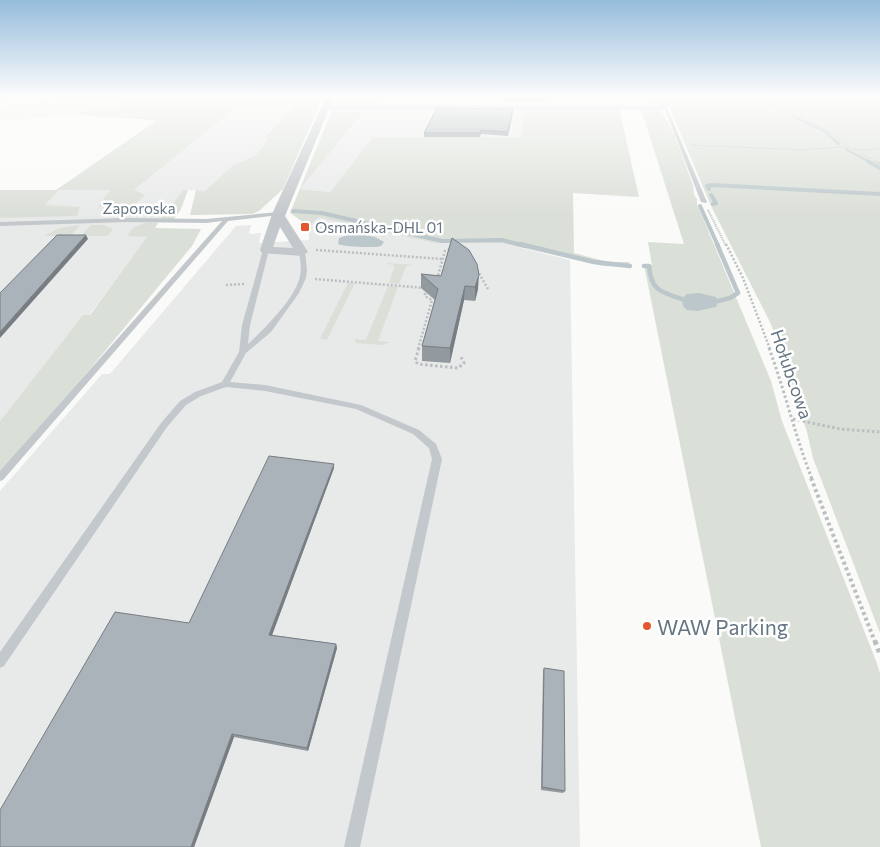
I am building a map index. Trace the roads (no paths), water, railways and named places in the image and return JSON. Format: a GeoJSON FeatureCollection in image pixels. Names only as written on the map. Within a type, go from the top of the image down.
{"type":"FeatureCollection","features":[{"type":"Feature","properties":{"kind":"street"},"geometry":{"type":"LineString","coordinates":[[278,214],[299,247],[266,250],[278,214],[290,192],[313,137]]}},
{"type":"Feature","properties":{"kind":"lane"},"geometry":{"type":"LineString","coordinates":[[677,137],[704,202]]}},
{"type":"Feature","properties":{"kind":"lane","name":"Zaporoska"},"geometry":{"type":"LineString","coordinates":[[0,224],[128,220],[226,220],[278,214]]}},
{"type":"Feature","properties":{"kind":"lane"},"geometry":{"type":"LineString","coordinates":[[0,477],[226,220]]}},
{"type":"Feature","properties":{"kind":"lane"},"geometry":{"type":"LineString","coordinates":[[225,384],[243,352],[268,330],[296,293],[303,278],[304,270],[299,247]]}},
{"type":"Feature","properties":{"kind":"lane"},"geometry":{"type":"LineString","coordinates":[[243,352],[246,325],[266,250]]}},
{"type":"Feature","properties":{"kind":"lane"},"geometry":{"type":"LineString","coordinates":[[0,662],[164,425],[183,403],[198,394],[225,384],[265,388],[358,407],[416,432],[433,446],[436,459],[352,847]]}},
{"type":"Feature","properties":{"kind":"waterway"},"geometry":{"type":"LineString","coordinates":[[830,137],[839,144]]}},
{"type":"Feature","properties":{"kind":"waterway"},"geometry":{"type":"LineString","coordinates":[[847,150],[872,163]]}},
{"type":"Feature","properties":{"kind":"waterway"},"geometry":{"type":"LineString","coordinates":[[869,162],[880,168]]}},
{"type":"Feature","properties":{"kind":"waterway"},"geometry":{"type":"LineString","coordinates":[[709,189],[707,186],[712,185],[880,194]]}},
{"type":"Feature","properties":{"kind":"waterway"},"geometry":{"type":"LineString","coordinates":[[711,195],[716,203],[713,204]]}},
{"type":"Feature","properties":{"kind":"waterway"},"geometry":{"type":"LineString","coordinates":[[700,206],[718,246]]}},
{"type":"Feature","properties":{"kind":"waterway"},"geometry":{"type":"LineString","coordinates":[[293,211],[322,213],[442,241],[502,240],[525,246]]}},
{"type":"Feature","properties":{"kind":"waterway"},"geometry":{"type":"LineString","coordinates":[[520,244],[594,262],[630,266]]}},
{"type":"Feature","properties":{"kind":"waterway"},"geometry":{"type":"LineString","coordinates":[[717,244],[738,293],[730,298],[718,301]]}},
{"type":"Feature","properties":{"kind":"waterway"},"geometry":{"type":"LineString","coordinates":[[644,266],[649,266],[652,281],[658,289],[682,299]]}},
{"type":"Feature","properties":{"kind":"place","name":"Osmańska-DHL 01"},"geometry":{"type":"Point","coordinates":[305,227]}},
{"type":"Feature","properties":{"kind":"place","name":"WAW Parking"},"geometry":{"type":"Point","coordinates":[647,626]}}]}
